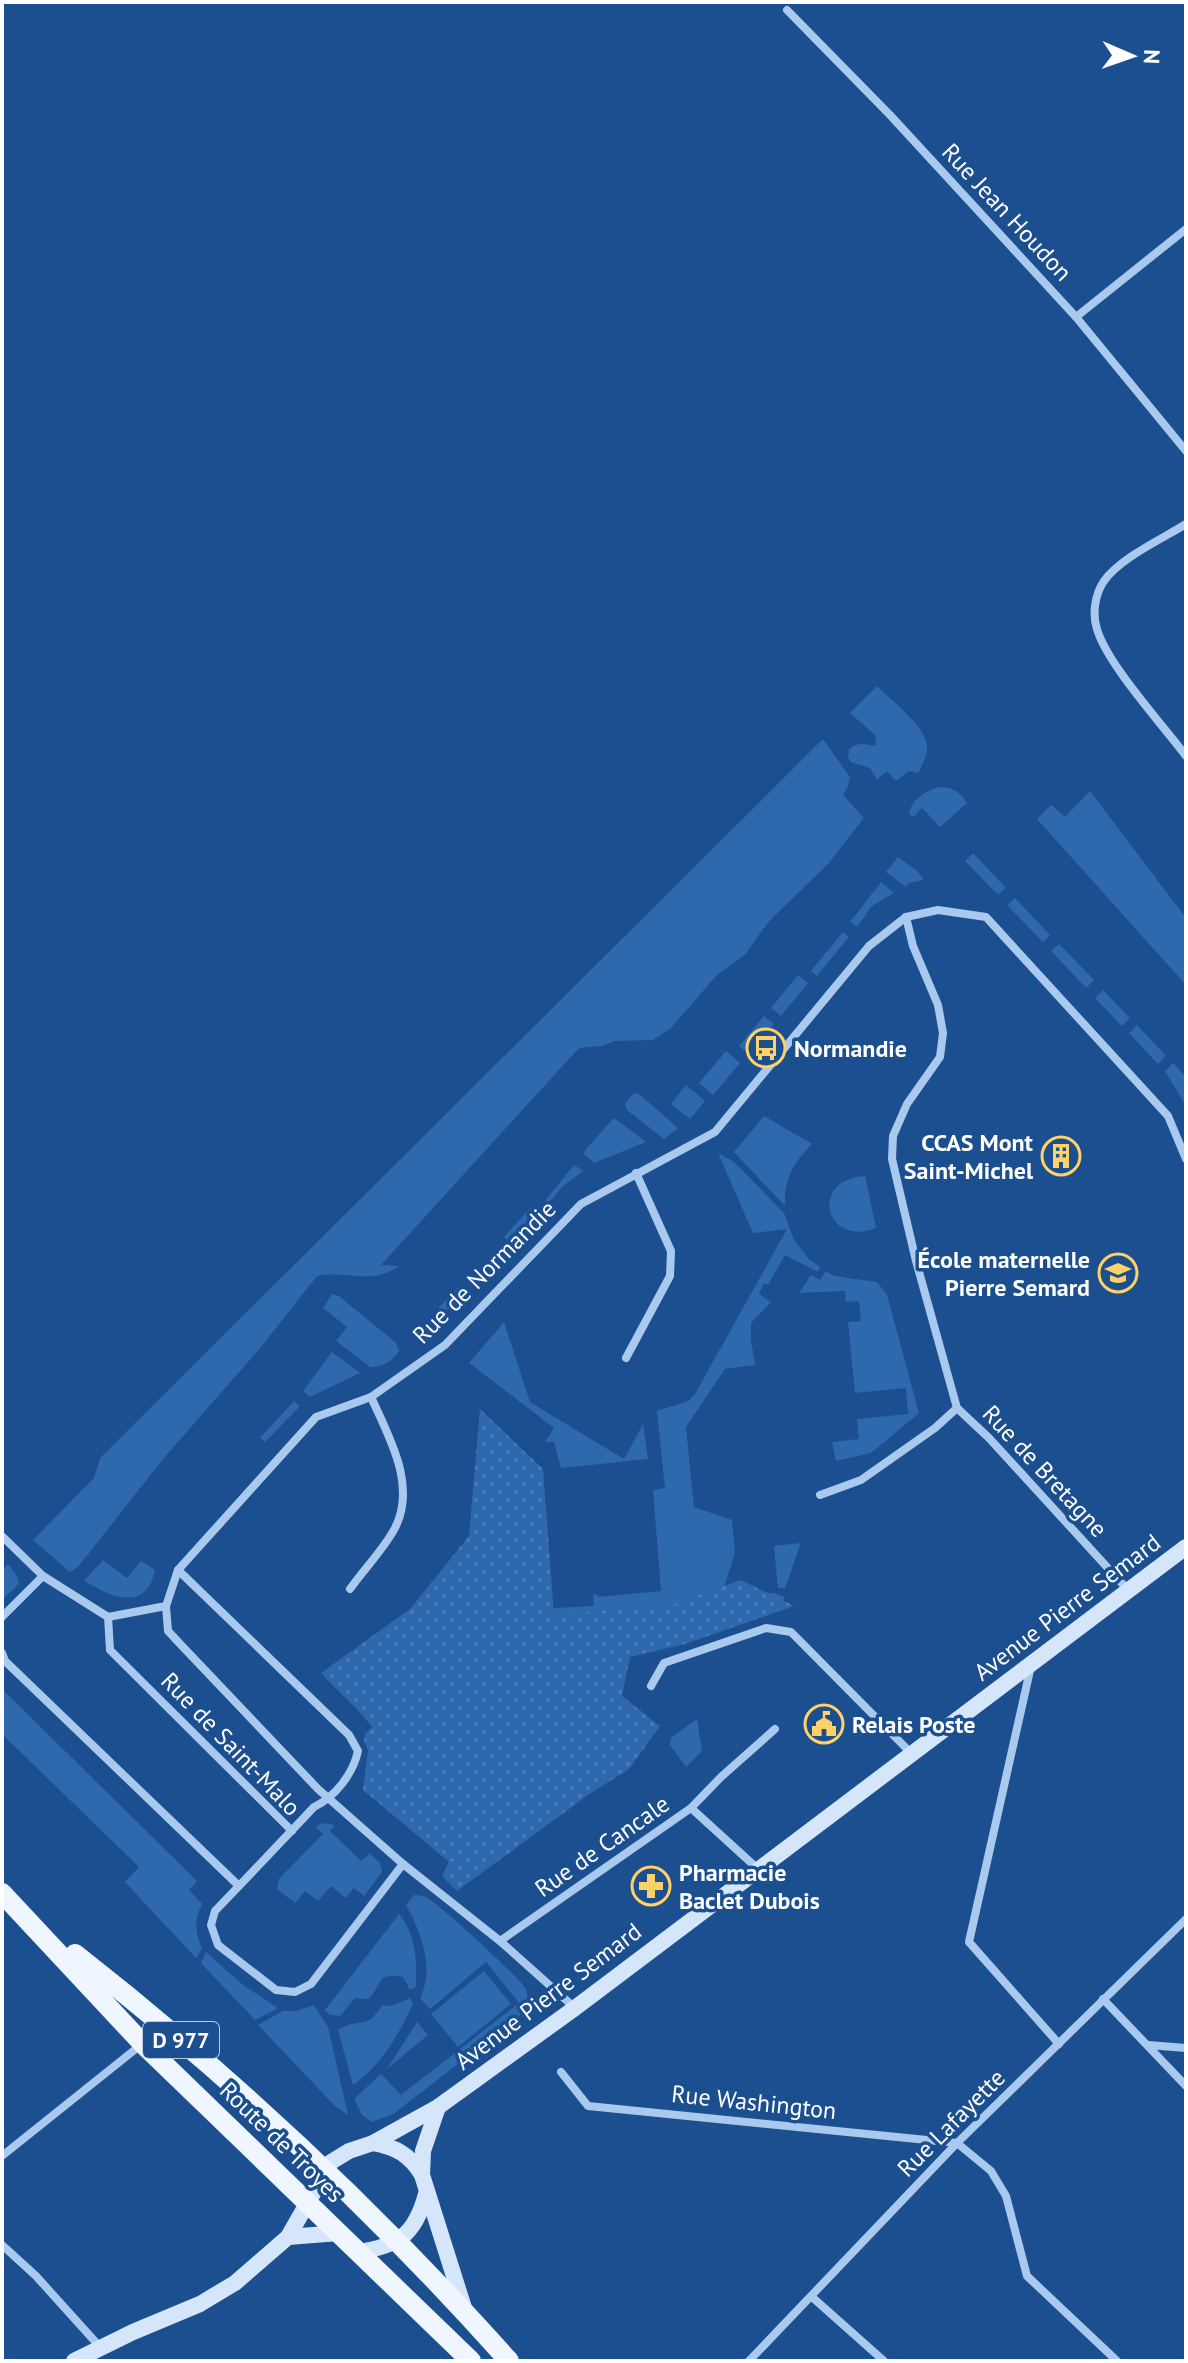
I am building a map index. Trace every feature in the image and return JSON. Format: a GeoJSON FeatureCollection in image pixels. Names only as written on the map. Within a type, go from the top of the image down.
{"type":"FeatureCollection","features":[{"type":"Feature","properties":{"kind":"main road","name":"Avenue Pierre Semard"},"geometry":{"type":"LineString","coordinates":[[288,2237],[331,2162],[438,2107],[575,2008],[1186,1547]]}},
{"type":"Feature","properties":{"kind":"main road","name":"Route de Troyes"},"geometry":{"type":"LineString","coordinates":[[2,1893],[143,2044],[471,2361]]}},
{"type":"Feature","properties":{"kind":"main road","name":"Route de Troyes"},"geometry":{"type":"LineString","coordinates":[[29,1919],[163,2023],[324,2170]]}},
{"type":"Feature","properties":{"kind":"main road"},"geometry":{"type":"LineString","coordinates":[[438,2107],[423,2151],[422,2175],[465,2312]]}},
{"type":"Feature","properties":{"kind":"main road"},"geometry":{"type":"LineString","coordinates":[[373,2143],[402,2152],[414,2162],[422,2175]]}},
{"type":"Feature","properties":{"kind":"main road","name":"D 977"},"geometry":{"type":"LineString","coordinates":[[324,2170],[399,2241],[509,2361]]}},
{"type":"Feature","properties":{"kind":"main road"},"geometry":{"type":"LineString","coordinates":[[358,2252],[399,2241],[414,2226],[426,2194]]}},
{"type":"Feature","properties":{"kind":"main road"},"geometry":{"type":"LineString","coordinates":[[74,2361],[218,2295],[288,2237],[339,2233]]}},
{"type":"Feature","properties":{"kind":"street","name":"Rue Jean Houdon"},"geometry":{"type":"LineString","coordinates":[[787,10],[890,115],[1076,317],[1186,451]]}},
{"type":"Feature","properties":{"kind":"street"},"geometry":{"type":"LineString","coordinates":[[1076,317],[1186,229]]}},
{"type":"Feature","properties":{"kind":"street"},"geometry":{"type":"LineString","coordinates":[[1186,524],[1118,567],[1104,581],[1094,612],[1095,626],[1106,650],[1186,756]]}},
{"type":"Feature","properties":{"kind":"street","name":"Rue de Normandie"},"geometry":{"type":"LineString","coordinates":[[166,1606],[178,1570],[316,1417],[371,1397],[445,1345],[581,1204],[715,1132],[869,946],[906,917],[938,910],[986,917],[1168,1116],[1186,1159]]}},
{"type":"Feature","properties":{"kind":"street","name":"Rue de Bretagne"},"geometry":{"type":"LineString","coordinates":[[906,917],[913,946],[938,1005],[943,1033],[940,1057],[907,1104],[893,1136],[892,1159],[916,1261],[957,1408],[989,1438],[1129,1591]]}},
{"type":"Feature","properties":{"kind":"street"},"geometry":{"type":"LineString","coordinates":[[626,1358],[670,1276],[671,1251],[636,1173]]}},
{"type":"Feature","properties":{"kind":"street"},"geometry":{"type":"LineString","coordinates":[[350,1589],[395,1528],[405,1501],[397,1456],[371,1397]]}},
{"type":"Feature","properties":{"kind":"street"},"geometry":{"type":"LineString","coordinates":[[820,1495],[861,1480],[935,1428],[957,1408]]}},
{"type":"Feature","properties":{"kind":"street"},"geometry":{"type":"LineString","coordinates":[[2,1536],[43,1576],[108,1617],[166,1606],[168,1631],[308,1780],[575,2008]]}},
{"type":"Feature","properties":{"kind":"street"},"geometry":{"type":"LineString","coordinates":[[178,1570],[349,1735],[358,1751],[354,1769],[330,1799],[314,1807],[292,1831]]}},
{"type":"Feature","properties":{"kind":"street"},"geometry":{"type":"LineString","coordinates":[[2,1617],[43,1576]]}},
{"type":"Feature","properties":{"kind":"street","name":"Rue de Saint-Malo"},"geometry":{"type":"LineString","coordinates":[[108,1617],[110,1650],[292,1831],[215,1911],[211,1925],[218,1945],[276,1990],[295,1992],[311,1984],[403,1864]]}},
{"type":"Feature","properties":{"kind":"street"},"geometry":{"type":"LineString","coordinates":[[651,1686],[664,1663],[766,1628],[791,1632],[911,1753]]}},
{"type":"Feature","properties":{"kind":"street"},"geometry":{"type":"LineString","coordinates":[[2,1653],[5,1661],[239,1886]]}},
{"type":"Feature","properties":{"kind":"street"},"geometry":{"type":"LineString","coordinates":[[1032,1661],[969,1942],[1059,2044]]}},
{"type":"Feature","properties":{"kind":"street"},"geometry":{"type":"LineString","coordinates":[[691,1808],[775,1729]]}},
{"type":"Feature","properties":{"kind":"street","name":"Rue de Cancale"},"geometry":{"type":"LineString","coordinates":[[500,1941],[691,1808],[758,1869]]}},
{"type":"Feature","properties":{"kind":"street","name":"Rue Lafayette"},"geometry":{"type":"LineString","coordinates":[[749,2361],[957,2143],[1186,1919]]}},
{"type":"Feature","properties":{"kind":"street"},"geometry":{"type":"LineString","coordinates":[[1103,1999],[1186,2086]]}},
{"type":"Feature","properties":{"kind":"street"},"geometry":{"type":"LineString","coordinates":[[2,2156],[143,2044]]}},
{"type":"Feature","properties":{"kind":"street"},"geometry":{"type":"LineString","coordinates":[[1147,2045],[1186,2048]]}},
{"type":"Feature","properties":{"kind":"street","name":"Rue Washington"},"geometry":{"type":"LineString","coordinates":[[561,2072],[588,2106],[957,2143]]}},
{"type":"Feature","properties":{"kind":"street"},"geometry":{"type":"LineString","coordinates":[[957,2143],[991,2171],[1006,2196],[1027,2276],[1117,2361]]}},
{"type":"Feature","properties":{"kind":"street"},"geometry":{"type":"LineString","coordinates":[[2,2245],[36,2276],[100,2347]]}},
{"type":"Feature","properties":{"kind":"street"},"geometry":{"type":"LineString","coordinates":[[812,2297],[884,2361]]}},
{"type":"Feature","properties":{"kind":"shaded area"},"geometry":{"type":"Polygon","coordinates":[[[877,686],[912,719],[927,745],[918,773],[909,771],[896,781],[887,771],[877,780],[870,768],[851,762],[848,757],[849,749],[855,745],[875,746],[876,736],[850,713],[877,686]]]}},
{"type":"Feature","properties":{"kind":"shaded area"},"geometry":{"type":"Polygon","coordinates":[[[823,739],[850,777],[843,795],[864,818],[828,864],[769,921],[745,955],[717,975],[670,1029],[653,1040],[615,1041],[579,1048],[381,1265],[399,1266],[378,1275],[317,1276],[261,1347],[163,1459],[78,1567],[70,1572],[33,1540],[94,1478],[100,1458],[823,739]]]}},
{"type":"Feature","properties":{"kind":"shaded area"},"geometry":{"type":"Polygon","coordinates":[[[941,787],[956,791],[967,803],[940,827],[922,808],[913,817],[909,814],[913,803],[921,796],[941,787]]]}},
{"type":"Feature","properties":{"kind":"shaded area"},"geometry":{"type":"Polygon","coordinates":[[[1090,791],[1186,918],[1186,985],[1037,819],[1051,805],[1065,817],[1090,791]]]}},
{"type":"Feature","properties":{"kind":"shaded area"},"geometry":{"type":"Polygon","coordinates":[[[973,853],[1006,888],[998,895],[965,861],[973,853]]]}},
{"type":"Feature","properties":{"kind":"shaded area"},"geometry":{"type":"Polygon","coordinates":[[[898,857],[924,880],[909,883],[906,887],[886,872],[898,857]]]}},
{"type":"Feature","properties":{"kind":"shaded area"},"geometry":{"type":"Polygon","coordinates":[[[881,882],[894,893],[872,906],[857,927],[850,922],[881,882]]]}},
{"type":"Feature","properties":{"kind":"shaded area"},"geometry":{"type":"Polygon","coordinates":[[[1015,898],[1050,935],[1043,942],[1007,905],[1015,898]]]}},
{"type":"Feature","properties":{"kind":"shaded area"},"geometry":{"type":"Polygon","coordinates":[[[843,932],[849,937],[817,976],[811,971],[843,932]]]}},
{"type":"Feature","properties":{"kind":"shaded area"},"geometry":{"type":"Polygon","coordinates":[[[1059,944],[1094,980],[1086,988],[1051,951],[1059,944]]]}},
{"type":"Feature","properties":{"kind":"shaded area"},"geometry":{"type":"Polygon","coordinates":[[[798,975],[808,983],[781,1016],[771,1008],[798,975]]]}},
{"type":"Feature","properties":{"kind":"shaded area"},"geometry":{"type":"Polygon","coordinates":[[[1103,990],[1130,1018],[1122,1026],[1095,998],[1103,990]]]}},
{"type":"Feature","properties":{"kind":"shaded area"},"geometry":{"type":"Polygon","coordinates":[[[764,1016],[774,1024],[749,1054],[739,1046],[764,1016]]]}},
{"type":"Feature","properties":{"kind":"shaded area"},"geometry":{"type":"Polygon","coordinates":[[[1137,1025],[1166,1056],[1158,1064],[1129,1033],[1137,1025]]]}},
{"type":"Feature","properties":{"kind":"shaded area"},"geometry":{"type":"Polygon","coordinates":[[[726,1051],[740,1063],[713,1095],[699,1083],[726,1051]]]}},
{"type":"Feature","properties":{"kind":"shaded area"},"geometry":{"type":"Polygon","coordinates":[[[1173,1063],[1186,1077],[1186,1106],[1165,1071],[1173,1063]]]}},
{"type":"Feature","properties":{"kind":"shaded area"},"geometry":{"type":"Polygon","coordinates":[[[686,1085],[705,1101],[690,1119],[671,1104],[686,1085]]]}},
{"type":"Feature","properties":{"kind":"shaded area"},"geometry":{"type":"Polygon","coordinates":[[[634,1093],[678,1128],[664,1139],[627,1110],[625,1104],[634,1093]]]}},
{"type":"Feature","properties":{"kind":"shaded area"},"geometry":{"type":"Polygon","coordinates":[[[764,1116],[812,1144],[791,1172],[785,1206],[734,1152],[764,1116]]]}},
{"type":"Feature","properties":{"kind":"shaded area"},"geometry":{"type":"Polygon","coordinates":[[[614,1118],[646,1142],[594,1163],[584,1154],[586,1149],[614,1118]]]}},
{"type":"Feature","properties":{"kind":"shaded area"},"geometry":{"type":"Polygon","coordinates":[[[718,1153],[734,1162],[784,1213],[794,1240],[820,1267],[818,1272],[785,1255],[768,1285],[764,1283],[759,1294],[771,1302],[751,1323],[755,1365],[725,1369],[686,1427],[694,1507],[732,1520],[735,1553],[724,1588],[747,1596],[773,1593],[785,1597],[781,1609],[642,1646],[440,1614],[594,1606],[593,1595],[597,1594],[598,1597],[661,1591],[653,1490],[665,1488],[657,1411],[688,1401],[695,1394],[787,1229],[753,1233],[718,1153]]]}},
{"type":"Feature","properties":{"kind":"shaded area"},"geometry":{"type":"Polygon","coordinates":[[[574,1165],[583,1171],[562,1187],[547,1205],[544,1202],[574,1165]]]}},
{"type":"Feature","properties":{"kind":"shaded area"},"geometry":{"type":"Polygon","coordinates":[[[865,1176],[876,1228],[858,1232],[844,1229],[830,1211],[830,1199],[836,1188],[847,1180],[865,1176]]]}},
{"type":"Feature","properties":{"kind":"shaded area"},"geometry":{"type":"Polygon","coordinates":[[[530,1208],[537,1215],[510,1243],[504,1237],[530,1208]]]}},
{"type":"Feature","properties":{"kind":"shaded area"},"geometry":{"type":"Polygon","coordinates":[[[826,1271],[834,1276],[877,1282],[887,1295],[919,1413],[871,1453],[836,1461],[832,1442],[859,1439],[857,1419],[908,1414],[906,1388],[855,1393],[848,1322],[861,1321],[859,1301],[846,1302],[845,1291],[799,1293],[811,1275],[820,1280],[826,1271]]]}},
{"type":"Feature","properties":{"kind":"shaded area"},"geometry":{"type":"Polygon","coordinates":[[[459,1286],[465,1291],[437,1319],[432,1315],[459,1286]]]}},
{"type":"Feature","properties":{"kind":"shaded area"},"geometry":{"type":"Polygon","coordinates":[[[332,1294],[339,1296],[396,1343],[399,1351],[394,1357],[383,1365],[370,1367],[336,1341],[347,1327],[323,1308],[332,1294]]]}},
{"type":"Feature","properties":{"kind":"shaded area"},"geometry":{"type":"Polygon","coordinates":[[[504,1322],[530,1402],[624,1459],[643,1424],[648,1459],[561,1468],[554,1442],[545,1442],[554,1428],[469,1363],[504,1322]]]}},
{"type":"Feature","properties":{"kind":"shaded area"},"geometry":{"type":"Polygon","coordinates":[[[332,1352],[360,1373],[310,1397],[303,1391],[332,1352]]]}},
{"type":"Feature","properties":{"kind":"shaded area"},"geometry":{"type":"Polygon","coordinates":[[[294,1401],[300,1406],[265,1442],[260,1438],[294,1401]]]}},
{"type":"Feature","properties":{"kind":"shaded area"},"geometry":{"type":"Polygon","coordinates":[[[480,1409],[543,1469],[554,1615],[673,1605],[741,1580],[794,1606],[685,1644],[630,1657],[622,1696],[660,1726],[629,1769],[588,1795],[457,1891],[442,1876],[449,1862],[363,1790],[368,1751],[364,1740],[372,1727],[321,1673],[410,1609],[469,1536],[480,1409]]]}},
{"type":"Feature","properties":{"kind":"shaded area"},"geometry":{"type":"Polygon","coordinates":[[[801,1543],[785,1588],[778,1588],[774,1546],[801,1543]]]}},
{"type":"Feature","properties":{"kind":"shaded area"},"geometry":{"type":"Polygon","coordinates":[[[103,1560],[127,1578],[141,1561],[155,1570],[144,1592],[126,1598],[84,1581],[103,1560]]]}},
{"type":"Feature","properties":{"kind":"shaded area"},"geometry":{"type":"Polygon","coordinates":[[[8,1564],[19,1584],[2,1600],[2,1571],[8,1564]]]}},
{"type":"Feature","properties":{"kind":"shaded area"},"geometry":{"type":"Polygon","coordinates":[[[2,1689],[197,1881],[189,1890],[202,1904],[196,1926],[202,1949],[196,1958],[125,1882],[139,1867],[2,1734],[2,1689]]]}},
{"type":"Feature","properties":{"kind":"shaded area"},"geometry":{"type":"Polygon","coordinates":[[[697,1719],[702,1751],[686,1767],[670,1745],[671,1738],[697,1719]]]}},
{"type":"Feature","properties":{"kind":"shaded area"},"geometry":{"type":"Polygon","coordinates":[[[322,1823],[335,1825],[330,1831],[361,1861],[370,1853],[380,1863],[382,1872],[364,1896],[354,1888],[346,1898],[331,1886],[318,1901],[305,1891],[295,1903],[277,1889],[279,1879],[323,1834],[316,1827],[322,1823]]]}},
{"type":"Feature","properties":{"kind":"shaded area"},"geometry":{"type":"Polygon","coordinates":[[[414,1895],[433,1902],[478,1941],[520,1981],[527,1992],[527,1999],[519,2017],[393,2114],[372,2122],[362,2115],[354,2099],[381,2074],[401,2095],[519,2003],[486,1962],[430,2009],[420,1998],[426,1975],[424,1950],[406,1905],[414,1895]]]}},
{"type":"Feature","properties":{"kind":"shaded area"},"geometry":{"type":"Polygon","coordinates":[[[399,1914],[412,1939],[416,1958],[416,1987],[410,1990],[403,1977],[385,1977],[369,1999],[355,1998],[340,2016],[330,2015],[325,2010],[399,1914]]]}},
{"type":"Feature","properties":{"kind":"shaded area"},"geometry":{"type":"Polygon","coordinates":[[[206,1952],[243,1985],[278,2008],[255,2020],[201,1963],[206,1952]]]}},
{"type":"Feature","properties":{"kind":"shaded area"},"geometry":{"type":"Polygon","coordinates":[[[484,1971],[511,2004],[458,2047],[431,2014],[484,1971]]]}},
{"type":"Feature","properties":{"kind":"shaded area"},"geometry":{"type":"Polygon","coordinates":[[[410,1998],[413,2004],[388,2049],[372,2069],[353,2085],[338,2030],[367,2021],[382,2005],[392,2006],[410,1998]]]}},
{"type":"Feature","properties":{"kind":"shaded area"},"geometry":{"type":"Polygon","coordinates":[[[314,2005],[328,2027],[348,2115],[335,2106],[258,2025],[283,2011],[296,2011],[314,2005]]]}},
{"type":"Feature","properties":{"kind":"shaded area"},"geometry":{"type":"Polygon","coordinates":[[[417,2022],[428,2035],[387,2069],[417,2022]]]}},
{"type":"Feature","properties":{"kind":"place","name":"Normandie"},"geometry":{"type":"Point","coordinates":[766,1048]}},
{"type":"Feature","properties":{"kind":"place","name":"CCAS Mont Saint-Michel"},"geometry":{"type":"Point","coordinates":[1061,1156]}},
{"type":"Feature","properties":{"kind":"place","name":"École maternelle Pierre Semard"},"geometry":{"type":"Point","coordinates":[1118,1273]}},
{"type":"Feature","properties":{"kind":"place","name":"Relais Poste"},"geometry":{"type":"Point","coordinates":[824,1724]}},
{"type":"Feature","properties":{"kind":"place","name":"Pharmacie Baclet Dubois"},"geometry":{"type":"Point","coordinates":[651,1886]}}]}
